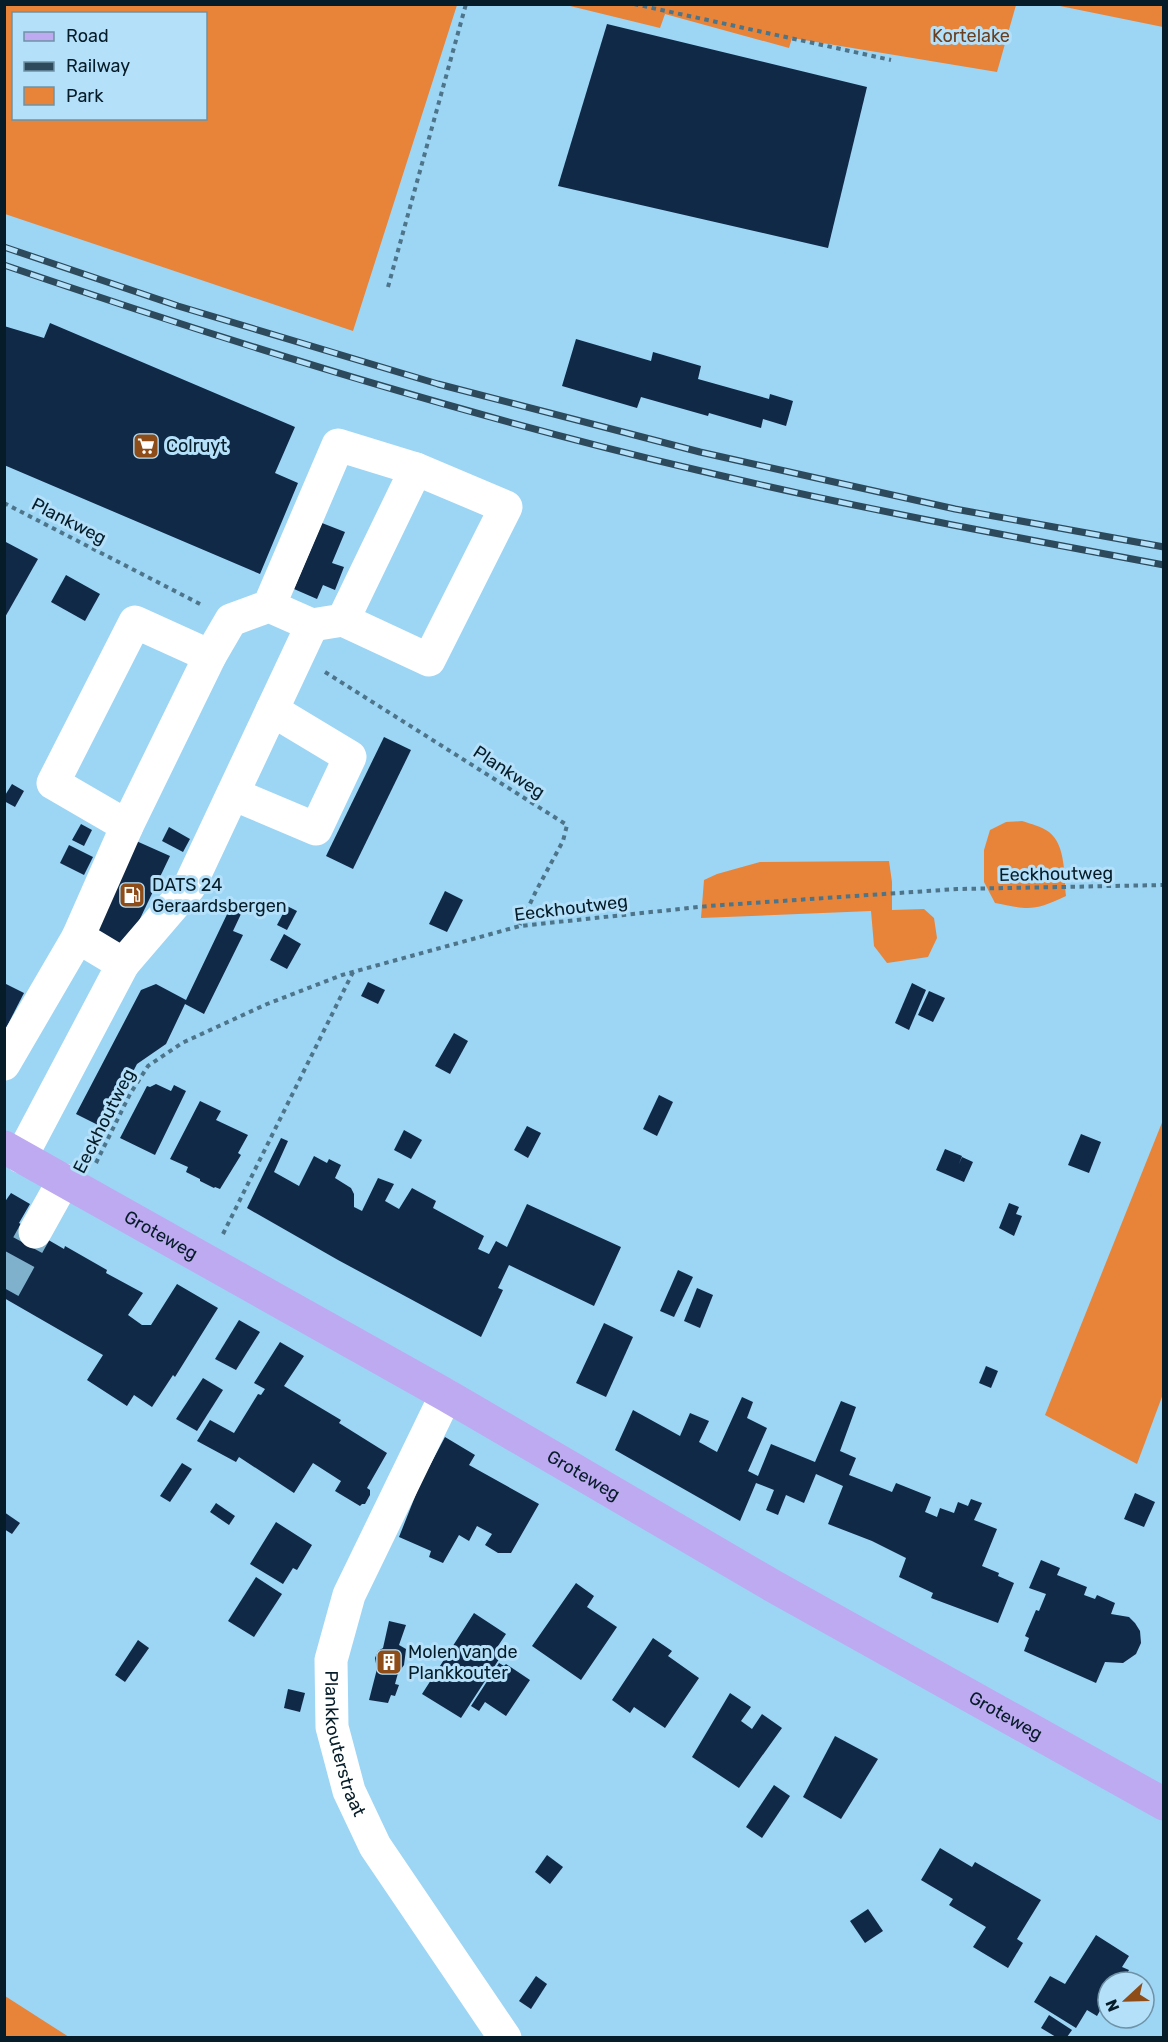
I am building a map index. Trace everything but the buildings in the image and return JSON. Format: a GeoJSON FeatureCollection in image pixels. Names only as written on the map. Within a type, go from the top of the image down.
{"type":"FeatureCollection","features":[{"type":"Feature","properties":{"kind":"main road","name":"Groteweg"},"geometry":{"type":"LineString","coordinates":[[13,1152],[446,1395],[773,1586],[1164,1804]]}},
{"type":"Feature","properties":{"kind":"street"},"geometry":{"type":"LineString","coordinates":[[4,1064],[78,937],[127,826],[210,656],[231,620],[269,606],[327,622],[429,660],[506,507],[416,469],[338,444],[269,606]]}},
{"type":"Feature","properties":{"kind":"street"},"geometry":{"type":"LineString","coordinates":[[13,1152],[123,964],[189,887],[272,710],[327,622],[416,469]]}},
{"type":"Feature","properties":{"kind":"street"},"geometry":{"type":"LineString","coordinates":[[127,826],[53,783],[135,622],[210,656]]}},
{"type":"Feature","properties":{"kind":"street"},"geometry":{"type":"LineString","coordinates":[[233,794],[316,829],[350,757],[272,710]]}},
{"type":"Feature","properties":{"kind":"street"},"geometry":{"type":"LineString","coordinates":[[78,937],[123,964]]}},
{"type":"Feature","properties":{"kind":"street"},"geometry":{"type":"LineString","coordinates":[[35,1233],[73,1185]]}},
{"type":"Feature","properties":{"kind":"street","name":"Plankkouterstraat"},"geometry":{"type":"LineString","coordinates":[[446,1395],[349,1595],[331,1660],[332,1727],[349,1791],[375,1846],[505,2037]]}},
{"type":"Feature","properties":{"kind":"path"},"geometry":{"type":"LineString","coordinates":[[388,287],[466,4]]}},
{"type":"Feature","properties":{"kind":"path"},"geometry":{"type":"LineString","coordinates":[[634,4],[891,60]]}},
{"type":"Feature","properties":{"kind":"path","name":"Plankweg"},"geometry":{"type":"LineString","coordinates":[[4,503],[121,562]]}},
{"type":"Feature","properties":{"kind":"path","name":"Plankweg"},"geometry":{"type":"LineString","coordinates":[[342,682],[567,825],[563,841],[520,926]]}},
{"type":"Feature","properties":{"kind":"path","name":"Eeckhoutweg"},"geometry":{"type":"LineString","coordinates":[[73,1185],[148,1066],[182,1043],[210,1028],[353,971],[520,926],[708,906],[957,889],[1164,885]]}},
{"type":"Feature","properties":{"kind":"path"},"geometry":{"type":"LineString","coordinates":[[209,1262],[353,971]]}},
{"type":"Feature","properties":{"kind":"green space"},"geometry":{"type":"Polygon","coordinates":[[[5,4],[457,5],[353,331],[5,214],[5,4]]]}},
{"type":"Feature","properties":{"kind":"green space","name":"Kortelake"},"geometry":{"type":"Polygon","coordinates":[[[566,5],[1016,5],[997,72],[792,38],[789,48],[665,14],[660,28],[566,5]]]}},
{"type":"Feature","properties":{"kind":"green space","name":"Kortelake"},"geometry":{"type":"Polygon","coordinates":[[[1055,5],[1163,5],[1163,27],[1055,5]]]}},
{"type":"Feature","properties":{"kind":"green space"},"geometry":{"type":"Polygon","coordinates":[[[1022,821],[1049,832],[1059,845],[1061,853],[1066,896],[1039,907],[1016,907],[995,903],[984,882],[984,850],[990,830],[1006,822],[1022,821]]]}},
{"type":"Feature","properties":{"kind":"green space"},"geometry":{"type":"Polygon","coordinates":[[[889,861],[892,910],[924,909],[934,918],[937,938],[928,957],[887,963],[874,946],[871,911],[701,918],[704,880],[717,874],[760,862],[889,861]]]}},
{"type":"Feature","properties":{"kind":"green space"},"geometry":{"type":"Polygon","coordinates":[[[1163,1120],[1163,1394],[1137,1464],[1045,1415],[1163,1120]]]}},
{"type":"Feature","properties":{"kind":"green space"},"geometry":{"type":"Polygon","coordinates":[[[5,1996],[69,2037],[5,2037],[5,1996]]]}},
{"type":"Feature","properties":{"kind":"tunnel"},"geometry":{"type":"LineString","coordinates":[[4,1288],[35,1232]]}},
{"type":"Feature","properties":{"kind":"railway"},"geometry":{"type":"LineString","coordinates":[[4,247],[178,306],[438,384],[700,452],[955,509],[1164,547]]}},
{"type":"Feature","properties":{"kind":"railway"},"geometry":{"type":"LineString","coordinates":[[4,265],[262,350],[435,402],[609,449],[872,509],[1164,565]]}},
{"type":"Feature","properties":{"kind":"place","name":"Colruyt"},"geometry":{"type":"Point","coordinates":[146,446]}},
{"type":"Feature","properties":{"kind":"place","name":"DATS 24 Geraardsbergen"},"geometry":{"type":"Point","coordinates":[132,895]}},
{"type":"Feature","properties":{"kind":"place","name":"Molen van de Plankkouter"},"geometry":{"type":"Point","coordinates":[389,1662]}}]}
